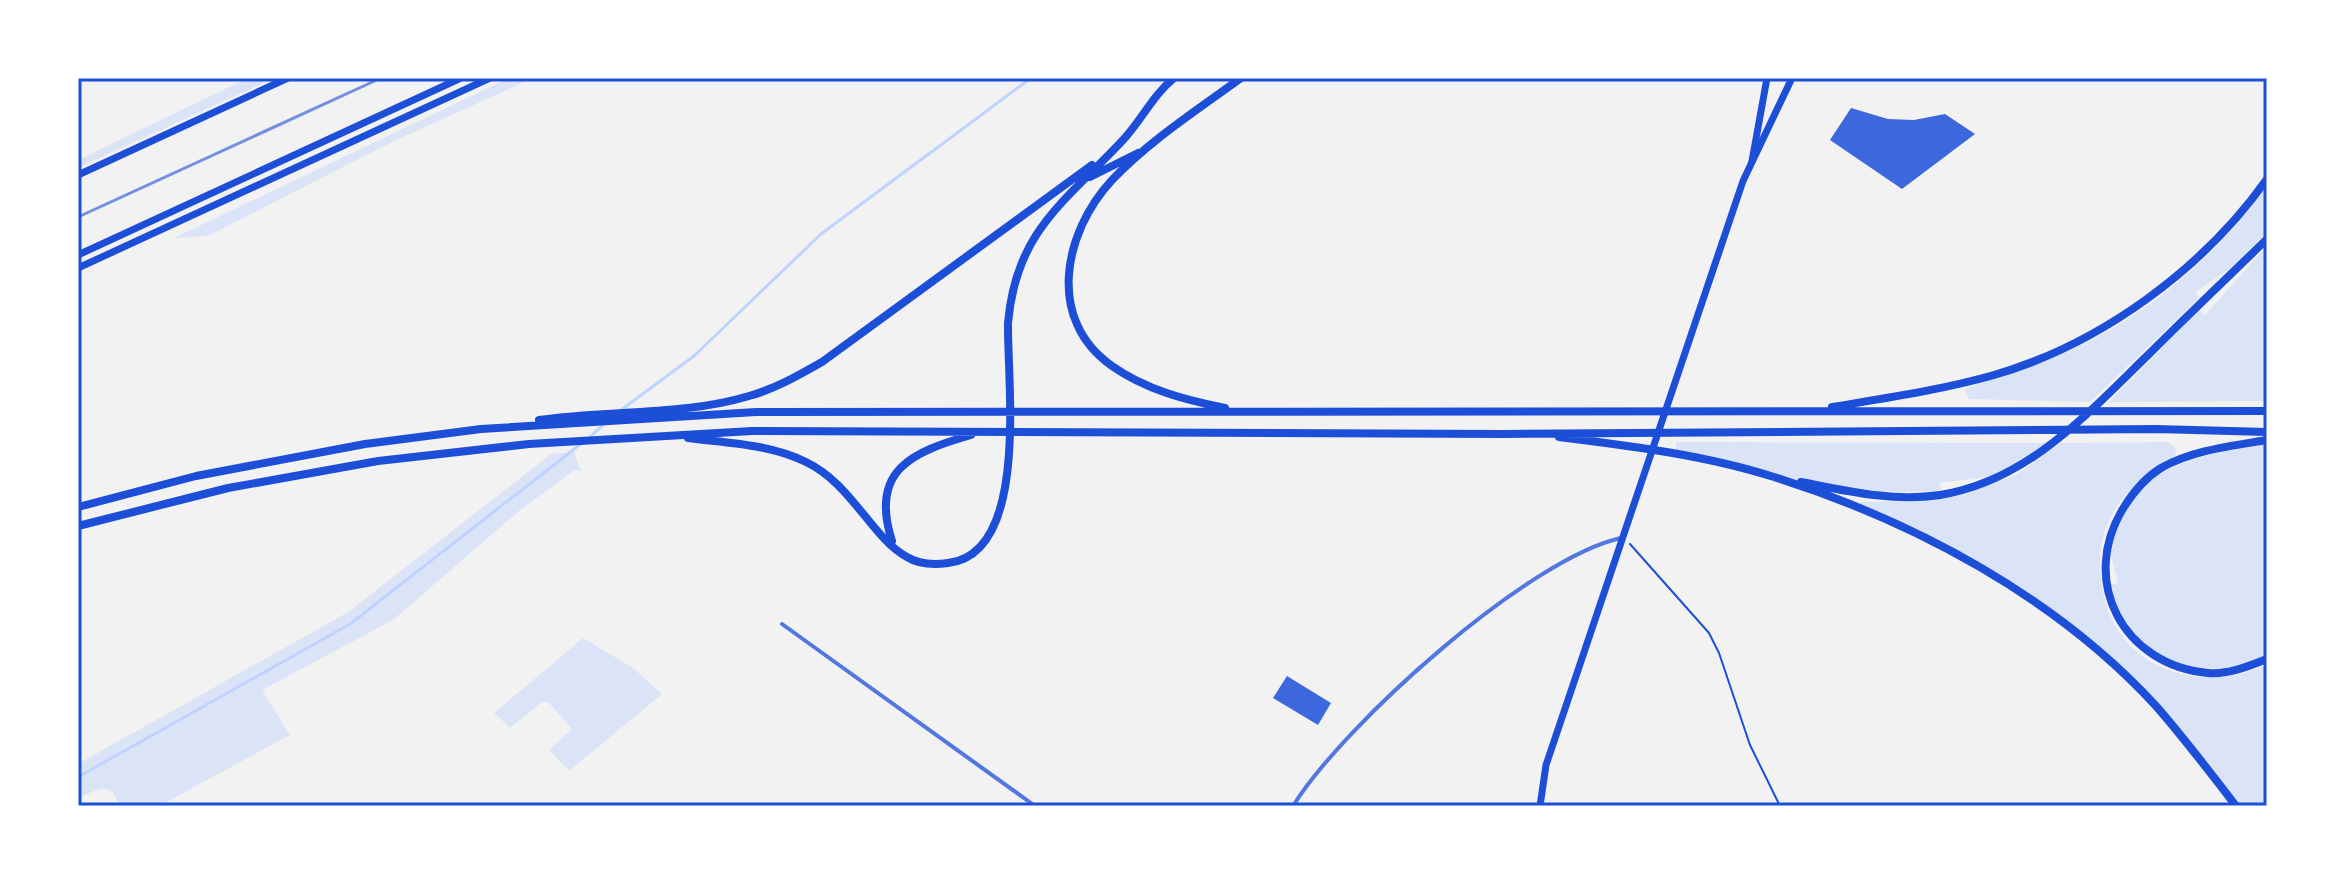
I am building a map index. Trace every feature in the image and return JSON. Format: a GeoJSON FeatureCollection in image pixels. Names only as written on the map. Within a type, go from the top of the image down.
{"type":"FeatureCollection","features":[{"type":"Feature","properties":{"kind":"highway"},"geometry":{"type":"LineString","coordinates":[[665,435],[758,447],[804,461],[846,492],[893,546],[916,561],[930,564],[959,561],[982,548],[996,526],[1008,453],[1010,301],[1025,255],[1049,213],[1106,156],[1174,78]]}},
{"type":"Feature","properties":{"kind":"highway"},"geometry":{"type":"LineString","coordinates":[[1241,78],[1146,150],[1105,189],[1091,207],[1073,245],[1066,274],[1073,316],[1096,353],[1130,377],[1177,398],[1242,412]]}},
{"type":"Feature","properties":{"kind":"highway"},"geometry":{"type":"LineString","coordinates":[[1078,184],[1146,150]]}},
{"type":"Feature","properties":{"kind":"highway"},"geometry":{"type":"LineString","coordinates":[[78,507],[196,476],[365,444],[589,413],[711,405],[750,396],[822,362],[1106,156]]}},
{"type":"Feature","properties":{"kind":"highway"},"geometry":{"type":"LineString","coordinates":[[1806,412],[1957,385],[1996,374],[2065,347],[2101,328],[2167,283],[2236,219],[2267,179]]}},
{"type":"Feature","properties":{"kind":"highway"},"geometry":{"type":"LineString","coordinates":[[1531,433],[1678,455],[1855,493],[1913,497],[1961,491],[2007,474],[2057,441],[2267,239]]}},
{"type":"Feature","properties":{"kind":"highway"},"geometry":{"type":"LineString","coordinates":[[481,429],[756,412],[1627,414],[2267,411]]}},
{"type":"Feature","properties":{"kind":"highway"},"geometry":{"type":"LineString","coordinates":[[78,526],[228,488],[378,461],[529,444],[752,431],[2267,432]]}},
{"type":"Feature","properties":{"kind":"highway"},"geometry":{"type":"LineString","coordinates":[[893,546],[884,508],[891,479],[901,466],[925,449],[981,432]]}},
{"type":"Feature","properties":{"kind":"highway"},"geometry":{"type":"LineString","coordinates":[[2267,440],[2191,454],[2159,469],[2136,488],[2117,519],[2108,545],[2106,579],[2112,607],[2132,641],[2155,656],[2180,667],[2211,673],[2244,668],[2267,659]]}},
{"type":"Feature","properties":{"kind":"highway"},"geometry":{"type":"LineString","coordinates":[[1773,476],[1922,534],[2007,583],[2084,641],[2154,705],[2236,806]]}},
{"type":"Feature","properties":{"kind":"main road"},"geometry":{"type":"LineString","coordinates":[[78,175],[288,78]]}},
{"type":"Feature","properties":{"kind":"main road"},"geometry":{"type":"LineString","coordinates":[[78,255],[461,78]]}},
{"type":"Feature","properties":{"kind":"main road"},"geometry":{"type":"LineString","coordinates":[[78,268],[490,78]]}},
{"type":"Feature","properties":{"kind":"main road"},"geometry":{"type":"LineString","coordinates":[[1752,161],[1767,78]]}},
{"type":"Feature","properties":{"kind":"main road"},"geometry":{"type":"LineString","coordinates":[[1540,806],[1546,765],[1752,161],[1792,78]]}},
{"type":"Feature","properties":{"kind":"street"},"geometry":{"type":"LineString","coordinates":[[1293,806],[1311,776],[1344,739],[1455,639],[1524,587],[1596,544],[1624,537]]}},
{"type":"Feature","properties":{"kind":"street"},"geometry":{"type":"LineString","coordinates":[[782,624],[1035,806]]}},
{"type":"Feature","properties":{"kind":"path"},"geometry":{"type":"LineString","coordinates":[[1624,537],[1709,633],[1719,653],[1750,745],[1780,806]]}},
{"type":"Feature","properties":{"kind":"shaded area"},"geometry":{"type":"Polygon","coordinates":[[[248,78],[274,78],[78,168],[78,160],[248,78]]]}},
{"type":"Feature","properties":{"kind":"shaded area"},"geometry":{"type":"Polygon","coordinates":[[[509,78],[533,78],[390,143],[208,236],[174,238],[509,78]]]}},
{"type":"Feature","properties":{"kind":"shaded area"},"geometry":{"type":"Polygon","coordinates":[[[2267,186],[2267,233],[2229,269],[2195,292],[2200,297],[2090,402],[1969,399],[1965,389],[2069,351],[2098,337],[2153,302],[2226,236],[2267,186]]]}},
{"type":"Feature","properties":{"kind":"shaded area"},"geometry":{"type":"Polygon","coordinates":[[[2267,246],[2267,401],[2109,402],[2199,310],[2205,315],[2267,246]]]}},
{"type":"Feature","properties":{"kind":"shaded area"},"geometry":{"type":"Polygon","coordinates":[[[1676,442],[2046,443],[2013,465],[1986,477],[1939,483],[1941,490],[1908,492],[1841,487],[1774,474],[1676,450],[1676,442]]]}},
{"type":"Feature","properties":{"kind":"shaded area"},"geometry":{"type":"Polygon","coordinates":[[[2168,442],[2175,447],[2176,455],[2133,488],[2113,513],[2106,529],[2100,562],[2107,609],[2120,633],[2138,652],[2160,666],[2185,675],[2211,677],[2239,674],[2267,665],[2267,806],[2239,806],[2187,743],[2130,682],[2070,627],[2037,602],[2003,579],[1892,524],[1858,502],[1915,501],[1964,495],[2016,475],[2061,443],[2168,442]]]}},
{"type":"Feature","properties":{"kind":"shaded area"},"geometry":{"type":"Polygon","coordinates":[[[2267,444],[2267,657],[2216,669],[2169,661],[2150,650],[2133,634],[2119,612],[2110,585],[2118,583],[2111,545],[2122,515],[2136,495],[2153,479],[2173,468],[2195,459],[2267,444]]]}},
{"type":"Feature","properties":{"kind":"shaded area"},"geometry":{"type":"Polygon","coordinates":[[[574,452],[581,471],[573,471],[520,510],[393,620],[262,690],[290,735],[159,806],[120,806],[112,791],[101,788],[78,798],[78,764],[348,612],[551,454],[574,452]]]}},
{"type":"Feature","properties":{"kind":"shaded area"},"geometry":{"type":"Polygon","coordinates":[[[583,638],[633,668],[662,694],[569,771],[549,750],[572,729],[548,702],[542,702],[510,728],[494,713],[583,638]]]}},
{"type":"Feature","properties":{"kind":"building"},"geometry":{"type":"Polygon","coordinates":[[[1851,108],[1888,119],[1914,120],[1945,114],[1975,134],[1902,189],[1830,140],[1851,108]]]}},
{"type":"Feature","properties":{"kind":"building"},"geometry":{"type":"Polygon","coordinates":[[[1287,676],[1331,703],[1318,725],[1273,698],[1287,676]]]}},
{"type":"Feature","properties":{"kind":"waterway"},"geometry":{"type":"LineString","coordinates":[[621,410],[694,356],[821,234],[1031,78]]}},
{"type":"Feature","properties":{"kind":"waterway"},"geometry":{"type":"LineString","coordinates":[[588,439],[603,425]]}},
{"type":"Feature","properties":{"kind":"waterway"},"geometry":{"type":"LineString","coordinates":[[78,777],[350,624],[582,443]]}},
{"type":"Feature","properties":{"kind":"railway"},"geometry":{"type":"LineString","coordinates":[[78,217],[381,78]]}}]}
